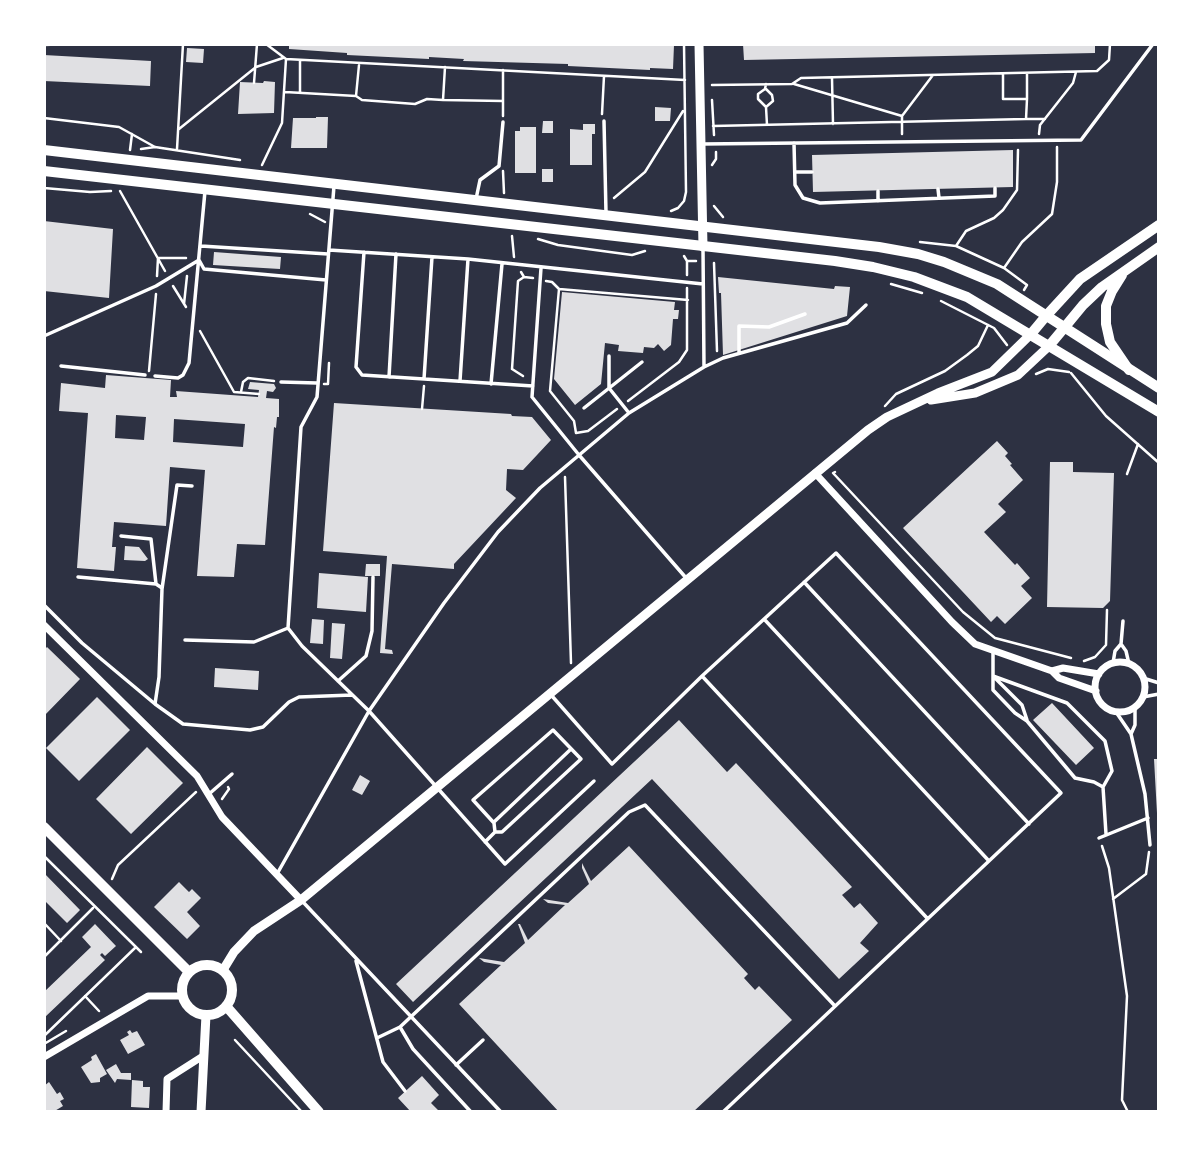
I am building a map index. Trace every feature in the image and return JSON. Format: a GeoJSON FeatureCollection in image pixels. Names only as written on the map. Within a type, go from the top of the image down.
{"type":"FeatureCollection","features":[{"type":"Feature","properties":{"kind":"highway"},"geometry":{"type":"LineString","coordinates":[[1046,316],[1080,279],[1159,225]]}},
{"type":"Feature","properties":{"kind":"highway"},"geometry":{"type":"LineString","coordinates":[[1064,328],[1083,305],[1128,267],[1159,247]]}},
{"type":"Feature","properties":{"kind":"highway"},"geometry":{"type":"LineString","coordinates":[[1128,267],[1105,306],[1110,342],[1129,370]]}},
{"type":"Feature","properties":{"kind":"main road"},"geometry":{"type":"LineString","coordinates":[[44,150],[476,201],[606,210],[702,226],[918,254],[997,284],[1159,388]]}},
{"type":"Feature","properties":{"kind":"main road"},"geometry":{"type":"LineString","coordinates":[[44,171],[835,261],[914,277],[967,297],[1159,412]]}},
{"type":"Feature","properties":{"kind":"main road"},"geometry":{"type":"LineString","coordinates":[[1031,334],[1046,316]]}},
{"type":"Feature","properties":{"kind":"main road"},"geometry":{"type":"LineString","coordinates":[[1049,346],[1064,328]]}},
{"type":"Feature","properties":{"kind":"main road"},"geometry":{"type":"LineString","coordinates":[[44,827],[189,972]]}},
{"type":"Feature","properties":{"kind":"main road"},"geometry":{"type":"LineString","coordinates":[[201,965],[223,970],[228,976],[232,991],[226,1006],[214,1014],[206,1015],[191,1010],[182,996],[183,980],[189,972],[201,965]]}},
{"type":"Feature","properties":{"kind":"main road"},"geometry":{"type":"LineString","coordinates":[[226,1006],[319,1112]]}},
{"type":"Feature","properties":{"kind":"street"},"geometry":{"type":"LineString","coordinates":[[699,44],[703,247]]}},
{"type":"Feature","properties":{"kind":"street"},"geometry":{"type":"LineString","coordinates":[[223,970],[234,952],[254,931],[301,900],[815,473],[887,417],[992,372],[1031,334]]}},
{"type":"Feature","properties":{"kind":"street"},"geometry":{"type":"LineString","coordinates":[[919,402],[975,393],[996,385],[1017,375],[1049,346]]}},
{"type":"Feature","properties":{"kind":"street"},"geometry":{"type":"LineString","coordinates":[[815,473],[975,644],[1052,671],[1059,678],[1096,691]]}},
{"type":"Feature","properties":{"kind":"street"},"geometry":{"type":"LineString","coordinates":[[44,625],[197,776],[222,817],[301,900]]}},
{"type":"Feature","properties":{"kind":"street"},"geometry":{"type":"LineString","coordinates":[[1113,663],[1129,664],[1140,672],[1143,678],[1143,697],[1135,707],[1116,712],[1103,705],[1096,691],[1099,674],[1113,663]]}},
{"type":"Feature","properties":{"kind":"street"},"geometry":{"type":"LineString","coordinates":[[1052,671],[1063,668],[1099,674]]}},
{"type":"Feature","properties":{"kind":"street"},"geometry":{"type":"LineString","coordinates":[[44,1057],[148,996],[182,996]]}},
{"type":"Feature","properties":{"kind":"street"},"geometry":{"type":"LineString","coordinates":[[201,1112],[206,1015]]}},
{"type":"Feature","properties":{"kind":"street"},"geometry":{"type":"LineString","coordinates":[[166,1112],[167,1079],[203,1056]]}},
{"type":"Feature","properties":{"kind":"lane"},"geometry":{"type":"LineString","coordinates":[[700,144],[1081,140],[1153,44]]}},
{"type":"Feature","properties":{"kind":"lane"},"geometry":{"type":"LineString","coordinates":[[604,121],[606,210]]}},
{"type":"Feature","properties":{"kind":"lane"},"geometry":{"type":"LineString","coordinates":[[476,201],[480,180],[499,166],[503,122]]}},
{"type":"Feature","properties":{"kind":"lane"},"geometry":{"type":"LineString","coordinates":[[794,143],[795,185],[803,198],[820,203],[995,196],[995,188]]}},
{"type":"Feature","properties":{"kind":"lane"},"geometry":{"type":"LineString","coordinates":[[795,172],[812,172]]}},
{"type":"Feature","properties":{"kind":"lane"},"geometry":{"type":"LineString","coordinates":[[334,185],[317,397],[302,427],[288,628],[302,646],[369,711],[505,864],[594,781]]}},
{"type":"Feature","properties":{"kind":"lane"},"geometry":{"type":"LineString","coordinates":[[155,376],[178,378],[186,371],[205,188]]}},
{"type":"Feature","properties":{"kind":"lane"},"geometry":{"type":"LineString","coordinates":[[938,189],[939,198]]}},
{"type":"Feature","properties":{"kind":"lane"},"geometry":{"type":"LineString","coordinates":[[878,191],[878,201]]}},
{"type":"Feature","properties":{"kind":"lane"},"geometry":{"type":"LineString","coordinates":[[200,246],[468,259],[703,284]]}},
{"type":"Feature","properties":{"kind":"lane"},"geometry":{"type":"LineString","coordinates":[[703,247],[704,367]]}},
{"type":"Feature","properties":{"kind":"lane"},"geometry":{"type":"LineString","coordinates":[[364,252],[356,367],[362,375],[491,384],[533,384]]}},
{"type":"Feature","properties":{"kind":"lane"},"geometry":{"type":"LineString","coordinates":[[388,377],[396,254]]}},
{"type":"Feature","properties":{"kind":"lane"},"geometry":{"type":"LineString","coordinates":[[424,379],[432,257]]}},
{"type":"Feature","properties":{"kind":"lane"},"geometry":{"type":"LineString","coordinates":[[460,382],[468,259]]}},
{"type":"Feature","properties":{"kind":"lane"},"geometry":{"type":"LineString","coordinates":[[44,336],[169,279],[199,260]]}},
{"type":"Feature","properties":{"kind":"lane"},"geometry":{"type":"LineString","coordinates":[[199,260],[204,270],[326,280]]}},
{"type":"Feature","properties":{"kind":"lane"},"geometry":{"type":"LineString","coordinates":[[491,384],[503,263]]}},
{"type":"Feature","properties":{"kind":"lane"},"geometry":{"type":"LineString","coordinates":[[541,268],[532,397],[688,579]]}},
{"type":"Feature","properties":{"kind":"lane"},"geometry":{"type":"LineString","coordinates":[[278,874],[369,711],[444,603],[498,532],[540,488],[629,413],[704,367],[717,360],[847,323],[866,305]]}},
{"type":"Feature","properties":{"kind":"lane"},"geometry":{"type":"LineString","coordinates":[[739,354],[740,326],[769,327],[805,314]]}},
{"type":"Feature","properties":{"kind":"lane"},"geometry":{"type":"LineString","coordinates":[[609,356],[609,388],[629,413]]}},
{"type":"Feature","properties":{"kind":"lane"},"geometry":{"type":"LineString","coordinates":[[584,408],[642,362]]}},
{"type":"Feature","properties":{"kind":"lane"},"geometry":{"type":"LineString","coordinates":[[61,366],[147,377]]}},
{"type":"Feature","properties":{"kind":"lane"},"geometry":{"type":"LineString","coordinates":[[281,382],[317,383]]}},
{"type":"Feature","properties":{"kind":"lane"},"geometry":{"type":"LineString","coordinates":[[155,704],[159,677],[162,589],[177,485],[192,486]]}},
{"type":"Feature","properties":{"kind":"lane"},"geometry":{"type":"LineString","coordinates":[[121,536],[151,539],[156,584]]}},
{"type":"Feature","properties":{"kind":"lane"},"geometry":{"type":"LineString","coordinates":[[549,693],[612,764],[835,553],[1061,793],[723,1112]]}},
{"type":"Feature","properties":{"kind":"lane"},"geometry":{"type":"LineString","coordinates":[[78,577],[156,584],[162,589]]}},
{"type":"Feature","properties":{"kind":"lane"},"geometry":{"type":"LineString","coordinates":[[338,681],[366,656],[372,631],[373,577]]}},
{"type":"Feature","properties":{"kind":"lane"},"geometry":{"type":"LineString","coordinates":[[804,582],[1028,824]]}},
{"type":"Feature","properties":{"kind":"lane"},"geometry":{"type":"LineString","coordinates":[[44,605],[82,643],[183,724],[250,730],[262,727],[289,702],[299,697],[352,695]]}},
{"type":"Feature","properties":{"kind":"lane"},"geometry":{"type":"LineString","coordinates":[[764,620],[989,861]]}},
{"type":"Feature","properties":{"kind":"lane"},"geometry":{"type":"LineString","coordinates":[[1113,663],[1115,651],[1121,644],[1123,621]]}},
{"type":"Feature","properties":{"kind":"lane"},"geometry":{"type":"LineString","coordinates":[[185,640],[254,642],[288,628]]}},
{"type":"Feature","properties":{"kind":"lane"},"geometry":{"type":"LineString","coordinates":[[1121,644],[1129,664]]}},
{"type":"Feature","properties":{"kind":"lane"},"geometry":{"type":"LineString","coordinates":[[993,651],[993,690],[1027,722],[1075,778],[1094,782],[1102,787]]}},
{"type":"Feature","properties":{"kind":"lane"},"geometry":{"type":"LineString","coordinates":[[702,676],[928,919]]}},
{"type":"Feature","properties":{"kind":"lane"},"geometry":{"type":"LineString","coordinates":[[993,676],[1022,705],[1027,722]]}},
{"type":"Feature","properties":{"kind":"lane"},"geometry":{"type":"LineString","coordinates":[[993,676],[1068,703],[1105,741],[1112,771],[1102,787],[1106,834]]}},
{"type":"Feature","properties":{"kind":"lane"},"geometry":{"type":"LineString","coordinates":[[1143,678],[1159,683]]}},
{"type":"Feature","properties":{"kind":"lane"},"geometry":{"type":"LineString","coordinates":[[1143,697],[1159,694]]}},
{"type":"Feature","properties":{"kind":"lane"},"geometry":{"type":"LineString","coordinates":[[1131,734],[1135,725],[1135,707]]}},
{"type":"Feature","properties":{"kind":"lane"},"geometry":{"type":"LineString","coordinates":[[1116,712],[1131,734],[1148,818],[1150,845]]}},
{"type":"Feature","properties":{"kind":"lane"},"geometry":{"type":"LineString","coordinates":[[485,842],[495,832],[502,832],[581,759],[553,730],[473,800],[494,823],[495,832]]}},
{"type":"Feature","properties":{"kind":"lane"},"geometry":{"type":"LineString","coordinates":[[494,823],[571,749]]}},
{"type":"Feature","properties":{"kind":"lane"},"geometry":{"type":"LineString","coordinates":[[209,794],[232,774]]}},
{"type":"Feature","properties":{"kind":"lane"},"geometry":{"type":"LineString","coordinates":[[377,1038],[400,1027],[629,812],[645,805],[835,1006]]}},
{"type":"Feature","properties":{"kind":"lane"},"geometry":{"type":"LineString","coordinates":[[1100,838],[1148,818]]}},
{"type":"Feature","properties":{"kind":"lane"},"geometry":{"type":"LineString","coordinates":[[301,900],[500,1112]]}},
{"type":"Feature","properties":{"kind":"lane"},"geometry":{"type":"LineString","coordinates":[[356,958],[383,1062],[405,1091]]}},
{"type":"Feature","properties":{"kind":"lane"},"geometry":{"type":"LineString","coordinates":[[400,1027],[413,1049],[471,1112]]}},
{"type":"Feature","properties":{"kind":"lane"},"geometry":{"type":"LineString","coordinates":[[456,1065],[482,1040]]}},
{"type":"Feature","properties":{"kind":"path"},"geometry":{"type":"LineString","coordinates":[[44,45],[69,44]]}},
{"type":"Feature","properties":{"kind":"path"},"geometry":{"type":"LineString","coordinates":[[177,149],[183,44]]}},
{"type":"Feature","properties":{"kind":"path"},"geometry":{"type":"LineString","coordinates":[[254,83],[257,44]]}},
{"type":"Feature","properties":{"kind":"path"},"geometry":{"type":"LineString","coordinates":[[266,44],[285,59]]}},
{"type":"Feature","properties":{"kind":"path"},"geometry":{"type":"LineString","coordinates":[[669,211],[678,208],[685,197],[684,44]]}},
{"type":"Feature","properties":{"kind":"path"},"geometry":{"type":"LineString","coordinates":[[792,84],[801,78],[1097,71],[1109,60],[1110,44]]}},
{"type":"Feature","properties":{"kind":"path"},"geometry":{"type":"LineString","coordinates":[[179,129],[256,67],[285,59],[685,80]]}},
{"type":"Feature","properties":{"kind":"path"},"geometry":{"type":"LineString","coordinates":[[262,165],[282,123],[285,59]]}},
{"type":"Feature","properties":{"kind":"path"},"geometry":{"type":"LineString","coordinates":[[300,60],[300,93]]}},
{"type":"Feature","properties":{"kind":"path"},"geometry":{"type":"LineString","coordinates":[[356,96],[359,64]]}},
{"type":"Feature","properties":{"kind":"path"},"geometry":{"type":"LineString","coordinates":[[443,100],[445,68]]}},
{"type":"Feature","properties":{"kind":"path"},"geometry":{"type":"LineString","coordinates":[[1039,141],[1040,125],[1073,83],[1076,72]]}},
{"type":"Feature","properties":{"kind":"path"},"geometry":{"type":"LineString","coordinates":[[1026,120],[1027,73]]}},
{"type":"Feature","properties":{"kind":"path"},"geometry":{"type":"LineString","coordinates":[[902,142],[902,116],[933,75]]}},
{"type":"Feature","properties":{"kind":"path"},"geometry":{"type":"LineString","coordinates":[[1003,75],[1003,99],[1027,99]]}},
{"type":"Feature","properties":{"kind":"path"},"geometry":{"type":"LineString","coordinates":[[604,76],[601,111],[604,121]]}},
{"type":"Feature","properties":{"kind":"path"},"geometry":{"type":"LineString","coordinates":[[832,77],[833,124]]}},
{"type":"Feature","properties":{"kind":"path"},"geometry":{"type":"LineString","coordinates":[[712,85],[765,87],[792,84],[902,116]]}},
{"type":"Feature","properties":{"kind":"path"},"geometry":{"type":"LineString","coordinates":[[765,87],[773,98],[772,104],[766,107]]}},
{"type":"Feature","properties":{"kind":"path"},"geometry":{"type":"LineString","coordinates":[[765,87],[758,94],[758,99],[766,107],[767,125]]}},
{"type":"Feature","properties":{"kind":"path"},"geometry":{"type":"LineString","coordinates":[[285,92],[356,96],[362,100],[415,104],[427,99],[503,101]]}},
{"type":"Feature","properties":{"kind":"path"},"geometry":{"type":"LineString","coordinates":[[712,99],[716,144],[716,159],[712,166]]}},
{"type":"Feature","properties":{"kind":"path"},"geometry":{"type":"LineString","coordinates":[[606,210],[645,172],[685,108]]}},
{"type":"Feature","properties":{"kind":"path"},"geometry":{"type":"LineString","coordinates":[[44,118],[120,127],[155,147]]}},
{"type":"Feature","properties":{"kind":"path"},"geometry":{"type":"LineString","coordinates":[[713,127],[1045,119]]}},
{"type":"Feature","properties":{"kind":"path"},"geometry":{"type":"LineString","coordinates":[[132,134],[130,152],[155,147],[250,162]]}},
{"type":"Feature","properties":{"kind":"path"},"geometry":{"type":"LineString","coordinates":[[1004,268],[1022,242],[1052,214],[1057,183],[1057,140]]}},
{"type":"Feature","properties":{"kind":"path"},"geometry":{"type":"LineString","coordinates":[[503,184],[503,194],[514,195]]}},
{"type":"Feature","properties":{"kind":"path"},"geometry":{"type":"LineString","coordinates":[[44,188],[90,192],[126,191]]}},
{"type":"Feature","properties":{"kind":"path"},"geometry":{"type":"LineString","coordinates":[[120,191],[234,392],[259,394]]}},
{"type":"Feature","properties":{"kind":"path"},"geometry":{"type":"LineString","coordinates":[[305,211],[321,221],[331,223]]}},
{"type":"Feature","properties":{"kind":"path"},"geometry":{"type":"LineString","coordinates":[[509,233],[517,234]]}},
{"type":"Feature","properties":{"kind":"path"},"geometry":{"type":"LineString","coordinates":[[536,239],[558,245],[632,255],[652,249]]}},
{"type":"Feature","properties":{"kind":"path"},"geometry":{"type":"LineString","coordinates":[[524,277],[518,281],[512,369],[533,384],[551,391],[574,421],[576,433],[588,431],[623,405],[679,362],[687,350],[689,300],[686,283],[687,261],[683,253]]}},
{"type":"Feature","properties":{"kind":"path"},"geometry":{"type":"LineString","coordinates":[[184,304],[189,258]]}},
{"type":"Feature","properties":{"kind":"path"},"geometry":{"type":"LineString","coordinates":[[717,360],[714,263],[719,260]]}},
{"type":"Feature","properties":{"kind":"path"},"geometry":{"type":"LineString","coordinates":[[687,261],[703,261]]}},
{"type":"Feature","properties":{"kind":"path"},"geometry":{"type":"LineString","coordinates":[[540,279],[552,282],[559,289],[689,300]]}},
{"type":"Feature","properties":{"kind":"path"},"geometry":{"type":"LineString","coordinates":[[890,284],[923,294]]}},
{"type":"Feature","properties":{"kind":"path"},"geometry":{"type":"LineString","coordinates":[[551,391],[559,289]]}},
{"type":"Feature","properties":{"kind":"path"},"geometry":{"type":"LineString","coordinates":[[934,297],[993,328],[1007,345]]}},
{"type":"Feature","properties":{"kind":"path"},"geometry":{"type":"LineString","coordinates":[[883,408],[896,394],[945,371],[978,346],[988,325]]}},
{"type":"Feature","properties":{"kind":"path"},"geometry":{"type":"LineString","coordinates":[[147,377],[151,355]]}},
{"type":"Feature","properties":{"kind":"path"},"geometry":{"type":"LineString","coordinates":[[1035,374],[1048,369],[1071,373],[1107,416],[1159,463]]}},
{"type":"Feature","properties":{"kind":"path"},"geometry":{"type":"LineString","coordinates":[[241,392],[243,382],[248,378],[281,382]]}},
{"type":"Feature","properties":{"kind":"path"},"geometry":{"type":"LineString","coordinates":[[422,409],[424,379]]}},
{"type":"Feature","properties":{"kind":"path"},"geometry":{"type":"LineString","coordinates":[[1127,474],[1138,444]]}},
{"type":"Feature","properties":{"kind":"path"},"geometry":{"type":"LineString","coordinates":[[843,465],[834,473],[963,612],[995,638],[1088,661],[1106,645],[1107,610]]}},
{"type":"Feature","properties":{"kind":"path"},"geometry":{"type":"LineString","coordinates":[[565,467],[571,663]]}},
{"type":"Feature","properties":{"kind":"path"},"geometry":{"type":"LineString","coordinates":[[111,881],[117,865],[196,792]]}},
{"type":"Feature","properties":{"kind":"path"},"geometry":{"type":"LineString","coordinates":[[1100,838],[1109,868],[1127,996],[1122,1100],[1128,1112]]}},
{"type":"Feature","properties":{"kind":"path"},"geometry":{"type":"LineString","coordinates":[[1113,899],[1146,874],[1150,845]]}},
{"type":"Feature","properties":{"kind":"path"},"geometry":{"type":"LineString","coordinates":[[44,856],[141,952]]}},
{"type":"Feature","properties":{"kind":"path"},"geometry":{"type":"LineString","coordinates":[[44,957],[94,907]]}},
{"type":"Feature","properties":{"kind":"path"},"geometry":{"type":"LineString","coordinates":[[44,923],[61,941]]}},
{"type":"Feature","properties":{"kind":"path"},"geometry":{"type":"LineString","coordinates":[[44,1036],[136,947]]}},
{"type":"Feature","properties":{"kind":"path"},"geometry":{"type":"LineString","coordinates":[[85,996],[99,1011]]}},
{"type":"Feature","properties":{"kind":"path"},"geometry":{"type":"LineString","coordinates":[[44,1044],[66,1031]]}},
{"type":"Feature","properties":{"kind":"path"},"geometry":{"type":"LineString","coordinates":[[235,1040],[302,1112]]}},
{"type":"Feature","properties":{"kind":"building"},"geometry":{"type":"Polygon","coordinates":[[[289,44],[674,45],[673,69],[650,70],[347,55],[289,49],[289,44]]]}},
{"type":"Feature","properties":{"kind":"building"},"geometry":{"type":"Polygon","coordinates":[[[743,44],[1095,44],[1095,53],[744,60],[743,44]]]}},
{"type":"Feature","properties":{"kind":"building"},"geometry":{"type":"Polygon","coordinates":[[[187,48],[204,49],[203,63],[186,62],[187,48]]]}},
{"type":"Feature","properties":{"kind":"building"},"geometry":{"type":"Polygon","coordinates":[[[44,55],[151,61],[150,86],[44,81],[44,55]]]}},
{"type":"Feature","properties":{"kind":"building"},"geometry":{"type":"Polygon","coordinates":[[[240,82],[275,82],[274,113],[238,114],[240,82]]]}},
{"type":"Feature","properties":{"kind":"building"},"geometry":{"type":"Polygon","coordinates":[[[655,107],[671,108],[670,121],[655,121],[655,107]]]}},
{"type":"Feature","properties":{"kind":"building"},"geometry":{"type":"Polygon","coordinates":[[[328,117],[327,148],[291,148],[293,118],[328,117]]]}},
{"type":"Feature","properties":{"kind":"building"},"geometry":{"type":"Polygon","coordinates":[[[543,121],[553,121],[553,133],[542,133],[543,121]]]}},
{"type":"Feature","properties":{"kind":"building"},"geometry":{"type":"Polygon","coordinates":[[[583,124],[595,124],[595,134],[592,134],[592,165],[570,165],[570,129],[583,130],[583,124]]]}},
{"type":"Feature","properties":{"kind":"building"},"geometry":{"type":"Polygon","coordinates":[[[520,127],[536,127],[536,173],[515,173],[515,131],[520,131],[520,127]]]}},
{"type":"Feature","properties":{"kind":"building"},"geometry":{"type":"Polygon","coordinates":[[[1013,150],[1013,187],[813,192],[812,155],[1013,150]]]}},
{"type":"Feature","properties":{"kind":"building"},"geometry":{"type":"Polygon","coordinates":[[[542,169],[553,169],[553,182],[542,182],[542,169]]]}},
{"type":"Feature","properties":{"kind":"building"},"geometry":{"type":"Polygon","coordinates":[[[44,221],[113,229],[109,298],[44,291],[44,221]]]}},
{"type":"Feature","properties":{"kind":"building"},"geometry":{"type":"Polygon","coordinates":[[[214,252],[281,257],[280,269],[213,265],[214,252]]]}},
{"type":"Feature","properties":{"kind":"building"},"geometry":{"type":"Polygon","coordinates":[[[718,277],[834,289],[835,286],[850,287],[847,316],[723,355],[718,277]]]}},
{"type":"Feature","properties":{"kind":"building"},"geometry":{"type":"Polygon","coordinates":[[[562,292],[675,302],[674,310],[679,310],[678,319],[673,319],[671,345],[664,351],[658,344],[654,348],[644,347],[643,353],[618,351],[619,345],[605,343],[601,384],[575,405],[554,379],[562,292]]]}},
{"type":"Feature","properties":{"kind":"building"},"geometry":{"type":"Polygon","coordinates":[[[106,375],[171,380],[170,397],[177,397],[176,391],[258,397],[259,390],[248,389],[250,382],[274,384],[276,388],[273,392],[267,391],[266,398],[279,399],[279,417],[276,428],[274,427],[265,545],[237,544],[234,577],[197,576],[205,470],[170,467],[166,526],[114,522],[114,571],[77,568],[88,413],[59,411],[61,383],[105,388],[106,375]],[[116,415],[115,438],[144,440],[146,417],[116,415]],[[174,419],[173,442],[243,447],[245,424],[174,419]]]}},
{"type":"Feature","properties":{"kind":"building"},"geometry":{"type":"Polygon","coordinates":[[[334,403],[532,417],[551,440],[523,470],[507,469],[506,490],[516,498],[454,564],[454,569],[392,564],[385,649],[392,650],[393,654],[380,653],[387,556],[323,551],[334,403]]]}},
{"type":"Feature","properties":{"kind":"building"},"geometry":{"type":"Polygon","coordinates":[[[997,441],[1008,453],[1005,456],[1012,464],[1010,465],[1023,480],[998,504],[1006,512],[984,532],[1030,578],[1021,586],[1032,598],[1005,624],[997,616],[991,622],[903,528],[997,441]]]}},
{"type":"Feature","properties":{"kind":"building"},"geometry":{"type":"Polygon","coordinates":[[[1050,462],[1073,462],[1073,472],[1114,473],[1110,601],[1103,608],[1047,607],[1050,462]]]}},
{"type":"Feature","properties":{"kind":"building"},"geometry":{"type":"Polygon","coordinates":[[[125,546],[139,547],[148,559],[124,560],[125,546]]]}},
{"type":"Feature","properties":{"kind":"building"},"geometry":{"type":"Polygon","coordinates":[[[366,564],[380,564],[380,576],[365,576],[366,564]]]}},
{"type":"Feature","properties":{"kind":"building"},"geometry":{"type":"Polygon","coordinates":[[[319,573],[368,577],[366,612],[317,608],[319,573]]]}},
{"type":"Feature","properties":{"kind":"building"},"geometry":{"type":"Polygon","coordinates":[[[312,619],[324,620],[323,644],[310,643],[312,619]]]}},
{"type":"Feature","properties":{"kind":"building"},"geometry":{"type":"Polygon","coordinates":[[[332,623],[345,624],[342,659],[330,658],[332,623]]]}},
{"type":"Feature","properties":{"kind":"building"},"geometry":{"type":"Polygon","coordinates":[[[47,647],[80,679],[44,716],[44,650],[47,647]]]}},
{"type":"Feature","properties":{"kind":"building"},"geometry":{"type":"Polygon","coordinates":[[[215,668],[259,671],[258,690],[214,687],[215,668]]]}},
{"type":"Feature","properties":{"kind":"building"},"geometry":{"type":"Polygon","coordinates":[[[97,697],[130,730],[79,781],[46,748],[97,697]]]}},
{"type":"Feature","properties":{"kind":"building"},"geometry":{"type":"Polygon","coordinates":[[[1052,703],[1094,748],[1076,765],[1033,720],[1052,703]]]}},
{"type":"Feature","properties":{"kind":"building"},"geometry":{"type":"Polygon","coordinates":[[[679,720],[727,772],[736,763],[852,887],[842,895],[854,908],[860,903],[878,923],[860,943],[869,951],[839,979],[652,779],[413,1002],[396,984],[679,720]]]}},
{"type":"Feature","properties":{"kind":"building"},"geometry":{"type":"Polygon","coordinates":[[[147,747],[183,783],[131,834],[96,799],[147,747]]]}},
{"type":"Feature","properties":{"kind":"building"},"geometry":{"type":"Polygon","coordinates":[[[1154,759],[1159,759],[1159,813],[1157,813],[1154,759]]]}},
{"type":"Feature","properties":{"kind":"building"},"geometry":{"type":"Polygon","coordinates":[[[360,775],[370,781],[362,795],[352,790],[360,775]]]}},
{"type":"Feature","properties":{"kind":"building"},"geometry":{"type":"Polygon","coordinates":[[[629,846],[748,974],[744,978],[755,990],[759,986],[792,1020],[693,1112],[559,1112],[459,1004],[501,965],[484,962],[479,958],[504,962],[525,943],[518,924],[528,940],[565,905],[548,903],[543,899],[568,903],[589,884],[582,863],[591,881],[629,846]]]}},
{"type":"Feature","properties":{"kind":"building"},"geometry":{"type":"Polygon","coordinates":[[[44,873],[80,910],[67,923],[44,900],[44,873]]]}},
{"type":"Feature","properties":{"kind":"building"},"geometry":{"type":"Polygon","coordinates":[[[179,882],[189,892],[192,889],[201,898],[187,912],[200,926],[187,939],[154,907],[179,882]]]}},
{"type":"Feature","properties":{"kind":"building"},"geometry":{"type":"Polygon","coordinates":[[[95,924],[116,946],[105,956],[102,953],[100,955],[105,960],[44,1018],[44,992],[91,947],[82,937],[95,924]]]}},
{"type":"Feature","properties":{"kind":"building"},"geometry":{"type":"Polygon","coordinates":[[[130,1030],[132,1033],[137,1031],[145,1045],[128,1054],[120,1040],[129,1035],[127,1032],[130,1030]]]}},
{"type":"Feature","properties":{"kind":"building"},"geometry":{"type":"Polygon","coordinates":[[[96,1054],[107,1074],[100,1078],[100,1082],[91,1083],[81,1067],[96,1054]]]}},
{"type":"Feature","properties":{"kind":"building"},"geometry":{"type":"Polygon","coordinates":[[[116,1064],[121,1073],[131,1073],[131,1080],[117,1079],[115,1083],[106,1070],[116,1064]]]}},
{"type":"Feature","properties":{"kind":"building"},"geometry":{"type":"Polygon","coordinates":[[[422,1076],[439,1095],[431,1103],[440,1112],[411,1112],[398,1098],[422,1076]]]}},
{"type":"Feature","properties":{"kind":"building"},"geometry":{"type":"Polygon","coordinates":[[[132,1080],[143,1081],[143,1087],[150,1087],[149,1108],[131,1107],[132,1080]]]}},
{"type":"Feature","properties":{"kind":"building"},"geometry":{"type":"Polygon","coordinates":[[[49,1082],[57,1094],[60,1092],[64,1099],[60,1101],[63,1106],[53,1112],[44,1112],[44,1086],[49,1082]]]}}]}
